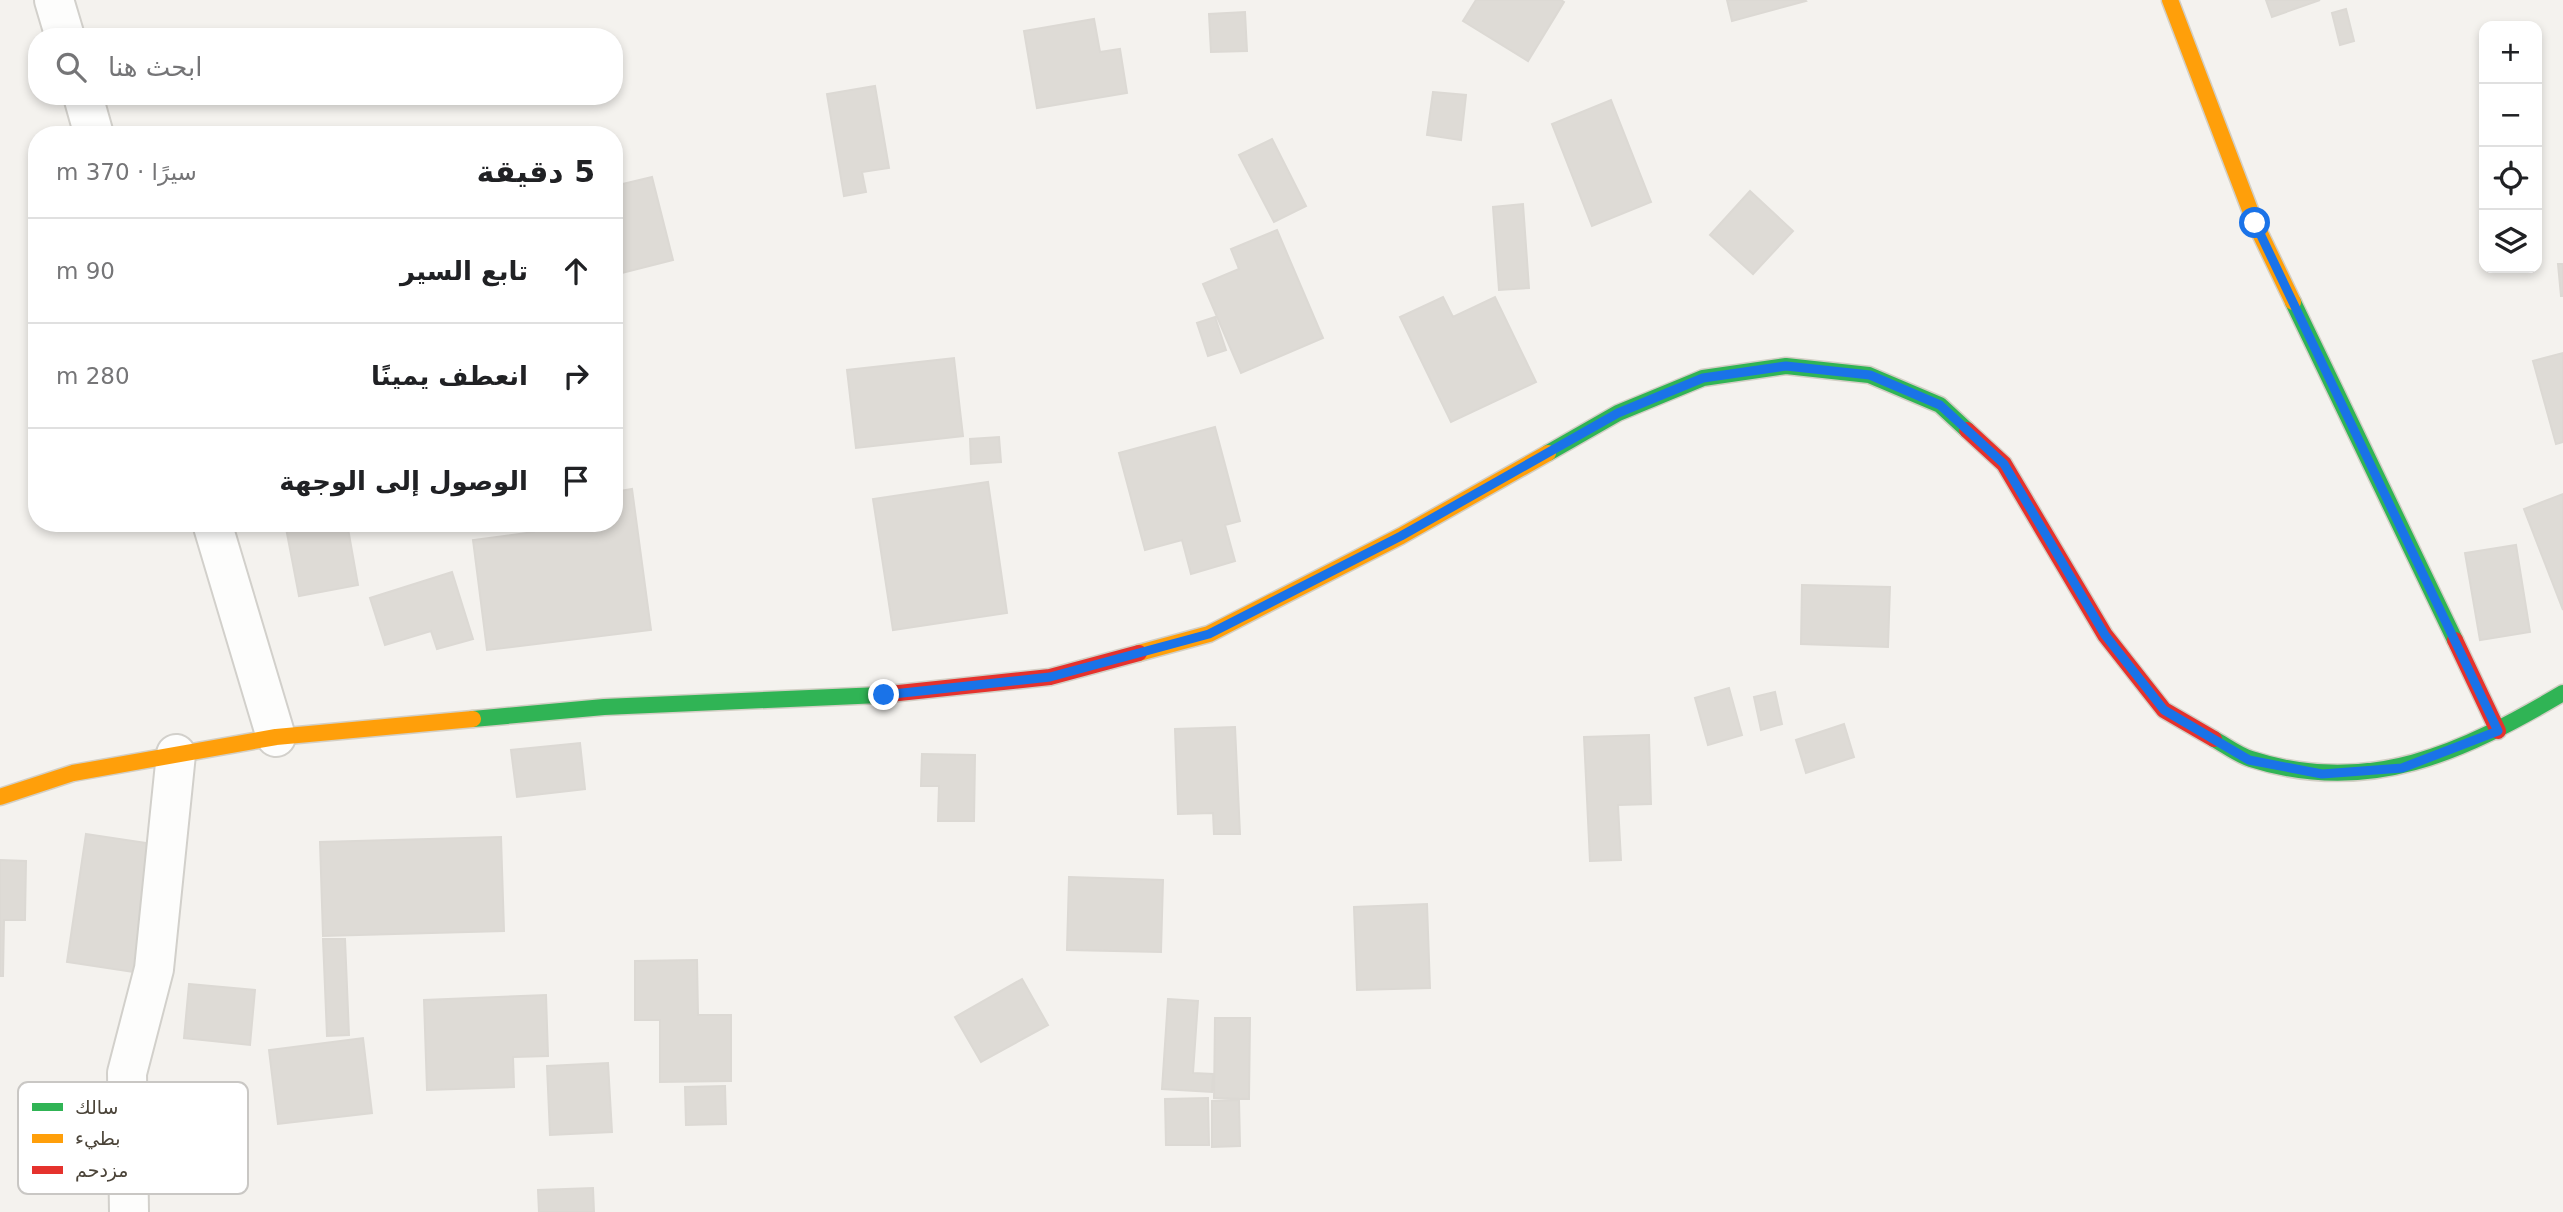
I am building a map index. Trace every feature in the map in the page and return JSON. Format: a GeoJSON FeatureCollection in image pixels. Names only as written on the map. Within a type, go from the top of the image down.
{"type":"FeatureCollection","features":[{"type":"Feature","properties":{"kind":"main road"},"geometry":{"type":"LineString","coordinates":[[2170,0],[2255,223],[2498,731]]}},
{"type":"Feature","properties":{"kind":"main road"},"geometry":{"type":"LineString","coordinates":[[0,797],[74,773],[276,737],[604,707],[884,695],[1050,677],[1209,634],[1401,536],[1618,413],[1703,378],[1786,366],[1870,375],[1940,405],[2004,464],[2105,635],[2164,710],[2249,760],[2322,774],[2402,768],[2498,731],[2563,693]]}},
{"type":"Feature","properties":{"kind":"street"},"geometry":{"type":"LineString","coordinates":[[54,0],[62,28]]}},
{"type":"Feature","properties":{"kind":"street"},"geometry":{"type":"LineString","coordinates":[[86,105],[91,126]]}},
{"type":"Feature","properties":{"kind":"street"},"geometry":{"type":"LineString","coordinates":[[215,532],[276,737]]}},
{"type":"Feature","properties":{"kind":"street"},"geometry":{"type":"LineString","coordinates":[[127,1082],[127,1073],[154,969],[176,754]]}},
{"type":"Feature","properties":{"kind":"street"},"geometry":{"type":"LineString","coordinates":[[129,1194],[129,1212]]}},
{"type":"Feature","properties":{"kind":"building"},"geometry":{"type":"Polygon","coordinates":[[[1476,0],[1564,2],[1528,61],[1463,21],[1476,0]]]}},
{"type":"Feature","properties":{"kind":"building"},"geometry":{"type":"Polygon","coordinates":[[[1727,0],[1805,0],[1806,1],[1732,21],[1727,0]]]}},
{"type":"Feature","properties":{"kind":"building"},"geometry":{"type":"Polygon","coordinates":[[[2266,0],[2320,0],[2272,17],[2266,0]]]}},
{"type":"Feature","properties":{"kind":"building"},"geometry":{"type":"Polygon","coordinates":[[[2346,9],[2354,41],[2340,45],[2332,13],[2346,9]]]}},
{"type":"Feature","properties":{"kind":"building"},"geometry":{"type":"Polygon","coordinates":[[[1245,12],[1247,51],[1211,52],[1209,14],[1245,12]]]}},
{"type":"Feature","properties":{"kind":"building"},"geometry":{"type":"Polygon","coordinates":[[[1094,19],[1100,52],[1120,49],[1127,93],[1037,108],[1024,31],[1094,19]]]}},
{"type":"Feature","properties":{"kind":"building"},"geometry":{"type":"Polygon","coordinates":[[[875,86],[889,168],[862,172],[866,192],[844,196],[827,94],[875,86]]]}},
{"type":"Feature","properties":{"kind":"building"},"geometry":{"type":"Polygon","coordinates":[[[1433,92],[1466,95],[1461,140],[1427,135],[1433,92]]]}},
{"type":"Feature","properties":{"kind":"building"},"geometry":{"type":"Polygon","coordinates":[[[1611,100],[1651,202],[1592,226],[1552,124],[1611,100]]]}},
{"type":"Feature","properties":{"kind":"building"},"geometry":{"type":"Polygon","coordinates":[[[1272,139],[1306,206],[1274,222],[1239,155],[1272,139]]]}},
{"type":"Feature","properties":{"kind":"building"},"geometry":{"type":"Polygon","coordinates":[[[652,177],[673,260],[623,273],[623,184],[652,177]]]}},
{"type":"Feature","properties":{"kind":"building"},"geometry":{"type":"Polygon","coordinates":[[[1750,191],[1793,231],[1753,274],[1710,235],[1750,191]]]}},
{"type":"Feature","properties":{"kind":"building"},"geometry":{"type":"Polygon","coordinates":[[[1523,204],[1529,288],[1499,290],[1493,207],[1523,204]]]}},
{"type":"Feature","properties":{"kind":"building"},"geometry":{"type":"Polygon","coordinates":[[[1277,230],[1323,338],[1241,373],[1203,284],[1239,269],[1231,249],[1277,230]]]}},
{"type":"Feature","properties":{"kind":"building"},"geometry":{"type":"Polygon","coordinates":[[[2558,264],[2563,264],[2563,296],[2561,296],[2558,264]]]}},
{"type":"Feature","properties":{"kind":"building"},"geometry":{"type":"Polygon","coordinates":[[[1443,297],[1453,317],[1495,297],[1536,382],[1451,422],[1400,317],[1443,297]]]}},
{"type":"Feature","properties":{"kind":"building"},"geometry":{"type":"Polygon","coordinates":[[[1215,317],[1226,350],[1208,356],[1197,323],[1215,317]]]}},
{"type":"Feature","properties":{"kind":"building"},"geometry":{"type":"Polygon","coordinates":[[[2563,353],[2563,442],[2556,444],[2533,361],[2563,353]]]}},
{"type":"Feature","properties":{"kind":"building"},"geometry":{"type":"Polygon","coordinates":[[[954,358],[963,436],[856,448],[847,370],[954,358]]]}},
{"type":"Feature","properties":{"kind":"building"},"geometry":{"type":"Polygon","coordinates":[[[1215,427],[1240,521],[1225,525],[1235,561],[1191,574],[1182,540],[1145,550],[1119,453],[1215,427]]]}},
{"type":"Feature","properties":{"kind":"building"},"geometry":{"type":"Polygon","coordinates":[[[999,437],[1001,462],[971,464],[970,439],[999,437]]]}},
{"type":"Feature","properties":{"kind":"building"},"geometry":{"type":"Polygon","coordinates":[[[988,482],[1007,613],[893,630],[873,499],[988,482]]]}},
{"type":"Feature","properties":{"kind":"building"},"geometry":{"type":"Polygon","coordinates":[[[632,489],[651,630],[487,650],[473,540],[534,532],[623,532],[623,490],[632,489]]]}},
{"type":"Feature","properties":{"kind":"building"},"geometry":{"type":"Polygon","coordinates":[[[2563,494],[2563,610],[2524,509],[2563,494]]]}},
{"type":"Feature","properties":{"kind":"building"},"geometry":{"type":"Polygon","coordinates":[[[287,532],[349,532],[358,585],[299,596],[287,532]]]}},
{"type":"Feature","properties":{"kind":"building"},"geometry":{"type":"Polygon","coordinates":[[[2516,545],[2530,632],[2480,640],[2465,553],[2516,545]]]}},
{"type":"Feature","properties":{"kind":"building"},"geometry":{"type":"Polygon","coordinates":[[[452,572],[473,639],[437,649],[431,631],[385,645],[370,598],[452,572]]]}},
{"type":"Feature","properties":{"kind":"building"},"geometry":{"type":"Polygon","coordinates":[[[1802,585],[1890,587],[1888,647],[1801,644],[1802,585]]]}},
{"type":"Feature","properties":{"kind":"building"},"geometry":{"type":"Polygon","coordinates":[[[1729,688],[1742,735],[1708,745],[1695,698],[1729,688]]]}},
{"type":"Feature","properties":{"kind":"building"},"geometry":{"type":"Polygon","coordinates":[[[1775,692],[1782,724],[1761,730],[1754,697],[1775,692]]]}},
{"type":"Feature","properties":{"kind":"building"},"geometry":{"type":"Polygon","coordinates":[[[1844,724],[1854,757],[1806,773],[1796,740],[1844,724]]]}},
{"type":"Feature","properties":{"kind":"building"},"geometry":{"type":"Polygon","coordinates":[[[1235,727],[1240,834],[1214,834],[1213,813],[1178,814],[1175,729],[1235,727]]]}},
{"type":"Feature","properties":{"kind":"building"},"geometry":{"type":"Polygon","coordinates":[[[1649,735],[1651,804],[1618,805],[1621,860],[1590,861],[1584,737],[1649,735]]]}},
{"type":"Feature","properties":{"kind":"building"},"geometry":{"type":"Polygon","coordinates":[[[580,743],[585,789],[517,797],[511,750],[580,743]]]}},
{"type":"Feature","properties":{"kind":"building"},"geometry":{"type":"Polygon","coordinates":[[[922,754],[975,755],[974,821],[938,821],[939,786],[921,786],[922,754]]]}},
{"type":"Feature","properties":{"kind":"building"},"geometry":{"type":"Polygon","coordinates":[[[86,834],[160,845],[141,973],[67,962],[86,834]]]}},
{"type":"Feature","properties":{"kind":"building"},"geometry":{"type":"Polygon","coordinates":[[[501,837],[504,931],[323,936],[320,842],[501,837]]]}},
{"type":"Feature","properties":{"kind":"building"},"geometry":{"type":"Polygon","coordinates":[[[0,860],[26,861],[25,920],[4,920],[3,976],[0,976],[0,860]]]}},
{"type":"Feature","properties":{"kind":"building"},"geometry":{"type":"Polygon","coordinates":[[[1069,877],[1163,880],[1161,952],[1067,950],[1069,877]]]}},
{"type":"Feature","properties":{"kind":"building"},"geometry":{"type":"Polygon","coordinates":[[[1427,904],[1430,988],[1357,990],[1354,907],[1427,904]]]}},
{"type":"Feature","properties":{"kind":"building"},"geometry":{"type":"Polygon","coordinates":[[[323,939],[345,939],[349,1035],[327,1036],[323,939]]]}},
{"type":"Feature","properties":{"kind":"building"},"geometry":{"type":"Polygon","coordinates":[[[697,960],[698,1015],[731,1015],[731,1081],[660,1082],[660,1020],[635,1020],[635,961],[697,960]]]}},
{"type":"Feature","properties":{"kind":"building"},"geometry":{"type":"Polygon","coordinates":[[[1022,979],[1048,1025],[981,1062],[955,1017],[1022,979]]]}},
{"type":"Feature","properties":{"kind":"building"},"geometry":{"type":"Polygon","coordinates":[[[189,984],[255,990],[250,1045],[184,1038],[189,984]]]}},
{"type":"Feature","properties":{"kind":"building"},"geometry":{"type":"Polygon","coordinates":[[[546,995],[548,1056],[513,1057],[514,1087],[427,1090],[424,1000],[546,995]]]}},
{"type":"Feature","properties":{"kind":"building"},"geometry":{"type":"Polygon","coordinates":[[[1168,999],[1198,1001],[1193,1073],[1213,1074],[1212,1092],[1162,1089],[1168,999]]]}},
{"type":"Feature","properties":{"kind":"building"},"geometry":{"type":"Polygon","coordinates":[[[1215,1018],[1250,1018],[1249,1099],[1214,1098],[1215,1018]]]}},
{"type":"Feature","properties":{"kind":"building"},"geometry":{"type":"Polygon","coordinates":[[[363,1038],[372,1113],[278,1124],[269,1050],[363,1038]]]}},
{"type":"Feature","properties":{"kind":"building"},"geometry":{"type":"Polygon","coordinates":[[[608,1063],[612,1132],[550,1135],[547,1066],[608,1063]]]}},
{"type":"Feature","properties":{"kind":"building"},"geometry":{"type":"Polygon","coordinates":[[[725,1086],[726,1124],[686,1125],[685,1087],[725,1086]]]}},
{"type":"Feature","properties":{"kind":"building"},"geometry":{"type":"Polygon","coordinates":[[[1208,1098],[1209,1145],[1166,1145],[1165,1099],[1208,1098]]]}},
{"type":"Feature","properties":{"kind":"building"},"geometry":{"type":"Polygon","coordinates":[[[1239,1100],[1240,1146],[1212,1147],[1212,1101],[1239,1100]]]}},
{"type":"Feature","properties":{"kind":"building"},"geometry":{"type":"Polygon","coordinates":[[[593,1188],[594,1212],[539,1212],[538,1190],[593,1188]]]}},
{"type":"Feature","properties":{"kind":"traffic: fast"},"geometry":{"type":"LineString","coordinates":[[2293,302],[2455,640]]}},
{"type":"Feature","properties":{"kind":"traffic: fast"},"geometry":{"type":"LineString","coordinates":[[1548,453],[1618,413],[1703,378],[1786,366],[1869,375],[1940,405],[1967,430]]}},
{"type":"Feature","properties":{"kind":"traffic: fast"},"geometry":{"type":"LineString","coordinates":[[2214,739],[2246,757],[2294,769],[2335,773],[2375,770],[2414,762],[2451,750],[2489,734],[2563,693]]}},
{"type":"Feature","properties":{"kind":"traffic: fast"},"geometry":{"type":"LineString","coordinates":[[473,719],[604,707],[880,695]]}},
{"type":"Feature","properties":{"kind":"traffic: slow"},"geometry":{"type":"LineString","coordinates":[[2170,0],[2255,223],[2293,302]]}},
{"type":"Feature","properties":{"kind":"traffic: slow"},"geometry":{"type":"LineString","coordinates":[[1139,653],[1209,634],[1401,536],[1548,453]]}},
{"type":"Feature","properties":{"kind":"traffic: slow"},"geometry":{"type":"LineString","coordinates":[[0,797],[73,773],[276,737],[473,719]]}},
{"type":"Feature","properties":{"kind":"traffic: jam"},"geometry":{"type":"LineString","coordinates":[[1967,430],[2004,464],[2105,635],[2164,710],[2214,739]]}},
{"type":"Feature","properties":{"kind":"traffic: jam"},"geometry":{"type":"LineString","coordinates":[[2455,640],[2498,731]]}},
{"type":"Feature","properties":{"kind":"traffic: jam"},"geometry":{"type":"LineString","coordinates":[[880,695],[1050,677],[1139,653]]}},
{"type":"Feature","properties":{"kind":"route"},"geometry":{"type":"LineString","coordinates":[[884,695],[1050,677],[1209,634],[1401,536],[1618,413],[1703,378],[1786,366],[1870,375],[1940,405],[2004,464],[2105,635],[2164,710],[2249,760],[2322,774],[2402,768],[2498,731],[2255,223]]}}]}
